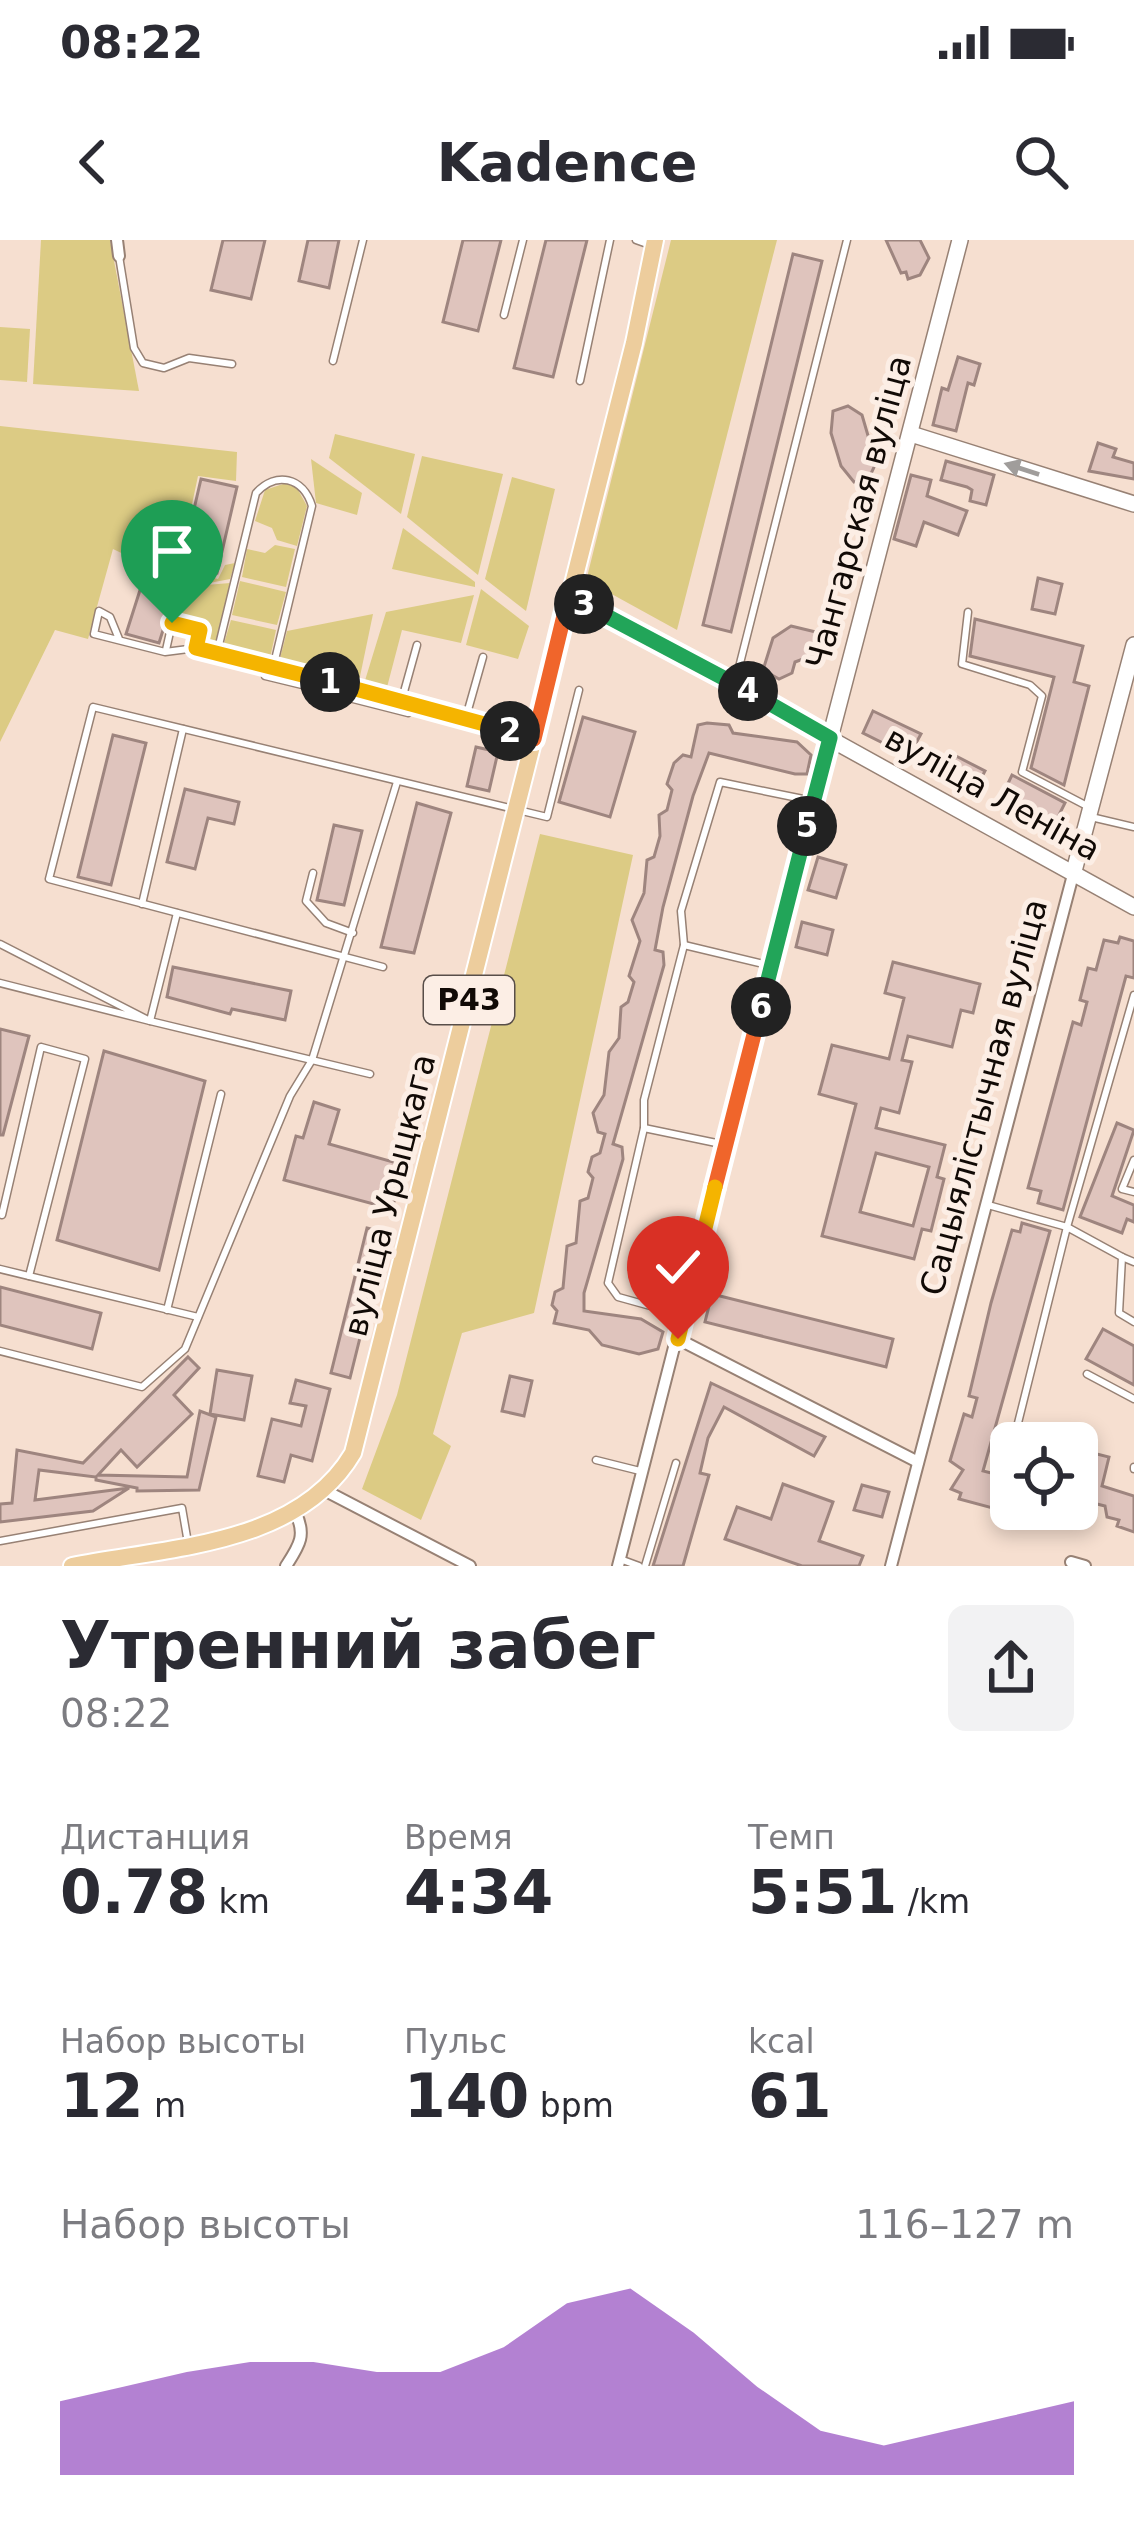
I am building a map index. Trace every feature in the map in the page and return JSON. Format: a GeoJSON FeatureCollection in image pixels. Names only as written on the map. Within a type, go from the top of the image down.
{"type":"FeatureCollection","features":[{"type":"Feature","properties":{"kind":"main road","name":"Чангарская вуліца"},"geometry":{"type":"LineString","coordinates":[[830,738],[959,240]]}},
{"type":"Feature","properties":{"kind":"main road","name":"вуліца Урыцкага"},"geometry":{"type":"LineString","coordinates":[[72,1566],[272,1525],[324,1490],[352,1453],[364,1422],[534,739],[648,242]]}},
{"type":"Feature","properties":{"kind":"main road"},"geometry":{"type":"LineString","coordinates":[[911,434],[1134,504]]}},
{"type":"Feature","properties":{"kind":"main road","name":"вуліца Леніна"},"geometry":{"type":"LineString","coordinates":[[568,599],[590,606],[734,683],[1134,907]]}},
{"type":"Feature","properties":{"kind":"main road","name":"Сацыялістычная вуліца"},"geometry":{"type":"LineString","coordinates":[[1073,871],[1134,644]]}},
{"type":"Feature","properties":{"kind":"street"},"geometry":{"type":"LineString","coordinates":[[117,240],[119,256]]}},
{"type":"Feature","properties":{"kind":"street","name":"Чангарская вуліца"},"geometry":{"type":"LineString","coordinates":[[619,1563],[830,738]]}},
{"type":"Feature","properties":{"kind":"street","name":"Сацыялістычная вуліца"},"geometry":{"type":"LineString","coordinates":[[891,1566],[1073,871]]}},
{"type":"Feature","properties":{"kind":"street"},"geometry":{"type":"LineString","coordinates":[[678,1339],[919,1462]]}},
{"type":"Feature","properties":{"kind":"street"},"geometry":{"type":"LineString","coordinates":[[324,1490],[470,1566]]}},
{"type":"Feature","properties":{"kind":"street"},"geometry":{"type":"LineString","coordinates":[[286,1566],[302,1542],[303,1527],[295,1512]]}},
{"type":"Feature","properties":{"kind":"street"},"geometry":{"type":"LineString","coordinates":[[1066,1564],[1085,1566]]}},
{"type":"Feature","properties":{"kind":"lane"},"geometry":{"type":"LineString","coordinates":[[333,362],[363,240]]}},
{"type":"Feature","properties":{"kind":"lane"},"geometry":{"type":"LineString","coordinates":[[504,315],[524,240]]}},
{"type":"Feature","properties":{"kind":"lane"},"geometry":{"type":"LineString","coordinates":[[580,381],[610,240]]}},
{"type":"Feature","properties":{"kind":"lane"},"geometry":{"type":"LineString","coordinates":[[734,683],[847,240]]}},
{"type":"Feature","properties":{"kind":"lane"},"geometry":{"type":"LineString","coordinates":[[119,256],[134,348],[143,363],[164,368],[189,358],[232,364]]}},
{"type":"Feature","properties":{"kind":"lane"},"geometry":{"type":"LineString","coordinates":[[217,653],[256,494],[274,480],[293,481],[305,489],[312,506],[271,667]]}},
{"type":"Feature","properties":{"kind":"lane"},"geometry":{"type":"LineString","coordinates":[[118,639],[110,617],[99,611],[94,634],[165,652],[196,648],[217,653],[534,739]]}},
{"type":"Feature","properties":{"kind":"lane"},"geometry":{"type":"LineString","coordinates":[[968,612],[962,664],[1030,685],[1042,696],[1022,772],[1089,812],[1134,827]]}},
{"type":"Feature","properties":{"kind":"lane"},"geometry":{"type":"LineString","coordinates":[[165,652],[172,623],[200,630],[196,648]]}},
{"type":"Feature","properties":{"kind":"lane"},"geometry":{"type":"LineString","coordinates":[[356,689],[353,699],[408,713],[418,645]]}},
{"type":"Feature","properties":{"kind":"lane"},"geometry":{"type":"LineString","coordinates":[[466,717],[483,657]]}},
{"type":"Feature","properties":{"kind":"lane"},"geometry":{"type":"LineString","coordinates":[[383,967],[49,879],[93,707],[547,817],[579,690]]}},
{"type":"Feature","properties":{"kind":"lane"},"geometry":{"type":"LineString","coordinates":[[142,904],[183,729]]}},
{"type":"Feature","properties":{"kind":"lane"},"geometry":{"type":"LineString","coordinates":[[0,1351],[142,1387],[185,1349],[290,1096],[312,1060],[397,782]]}},
{"type":"Feature","properties":{"kind":"lane"},"geometry":{"type":"LineString","coordinates":[[683,1315],[618,1297],[608,1282],[644,1128],[644,1100],[684,945],[681,911],[720,782],[813,801]]}},
{"type":"Feature","properties":{"kind":"lane"},"geometry":{"type":"LineString","coordinates":[[313,873],[306,902],[312,913],[353,933]]}},
{"type":"Feature","properties":{"kind":"lane"},"geometry":{"type":"LineString","coordinates":[[150,1021],[177,914]]}},
{"type":"Feature","properties":{"kind":"lane"},"geometry":{"type":"LineString","coordinates":[[0,944],[150,1021]]}},
{"type":"Feature","properties":{"kind":"lane"},"geometry":{"type":"LineString","coordinates":[[684,945],[772,966]]}},
{"type":"Feature","properties":{"kind":"lane"},"geometry":{"type":"LineString","coordinates":[[0,982],[370,1074]]}},
{"type":"Feature","properties":{"kind":"lane"},"geometry":{"type":"LineString","coordinates":[[1018,1422],[1067,1227],[1134,994]]}},
{"type":"Feature","properties":{"kind":"lane"},"geometry":{"type":"LineString","coordinates":[[2,1215],[40,1047],[85,1059],[29,1276]]}},
{"type":"Feature","properties":{"kind":"lane"},"geometry":{"type":"LineString","coordinates":[[167,1310],[221,1094]]}},
{"type":"Feature","properties":{"kind":"lane"},"geometry":{"type":"LineString","coordinates":[[644,1128],[726,1145]]}},
{"type":"Feature","properties":{"kind":"lane"},"geometry":{"type":"LineString","coordinates":[[1134,1160],[1122,1189],[1134,1192]]}},
{"type":"Feature","properties":{"kind":"lane"},"geometry":{"type":"LineString","coordinates":[[986,1205],[1067,1227],[1134,1262]]}},
{"type":"Feature","properties":{"kind":"lane"},"geometry":{"type":"LineString","coordinates":[[1121,1257],[1119,1313],[1134,1322]]}},
{"type":"Feature","properties":{"kind":"lane"},"geometry":{"type":"LineString","coordinates":[[0,1269],[198,1318]]}},
{"type":"Feature","properties":{"kind":"lane"},"geometry":{"type":"LineString","coordinates":[[1088,1374],[1134,1400]]}},
{"type":"Feature","properties":{"kind":"lane"},"geometry":{"type":"LineString","coordinates":[[596,1460],[643,1472]]}},
{"type":"Feature","properties":{"kind":"lane"},"geometry":{"type":"LineString","coordinates":[[619,1563],[642,1566],[676,1462]]}},
{"type":"Feature","properties":{"kind":"lane"},"geometry":{"type":"LineString","coordinates":[[0,1540],[182,1508],[188,1543]]}},
{"type":"Feature","properties":{"kind":"shaded area"},"geometry":{"type":"Polygon","coordinates":[[[41,240],[110,240],[139,391],[33,384],[41,240]]]}},
{"type":"Feature","properties":{"kind":"shaded area"},"geometry":{"type":"Polygon","coordinates":[[[671,240],[777,240],[677,630],[588,581],[671,240]]]}},
{"type":"Feature","properties":{"kind":"shaded area"},"geometry":{"type":"Polygon","coordinates":[[[0,327],[30,329],[27,382],[0,380],[0,327]]]}},
{"type":"Feature","properties":{"kind":"shaded area"},"geometry":{"type":"Polygon","coordinates":[[[0,426],[237,452],[236,481],[198,476],[178,570],[218,579],[225,565],[235,563],[230,579],[194,586],[230,583],[214,649],[199,646],[202,629],[170,621],[176,594],[171,577],[113,549],[88,639],[55,630],[0,742],[0,426]]]}},
{"type":"Feature","properties":{"kind":"shaded area"},"geometry":{"type":"Polygon","coordinates":[[[335,434],[415,454],[401,514],[329,458],[335,434]]]}},
{"type":"Feature","properties":{"kind":"shaded area"},"geometry":{"type":"Polygon","coordinates":[[[422,456],[503,474],[478,575],[407,517],[422,456]]]}},
{"type":"Feature","properties":{"kind":"shaded area"},"geometry":{"type":"Polygon","coordinates":[[[311,459],[362,493],[357,515],[316,503],[311,459]]]}},
{"type":"Feature","properties":{"kind":"shaded area"},"geometry":{"type":"Polygon","coordinates":[[[512,477],[555,489],[526,611],[485,579],[512,477]]]}},
{"type":"Feature","properties":{"kind":"shaded area"},"geometry":{"type":"Polygon","coordinates":[[[286,483],[297,488],[307,506],[297,546],[277,540],[272,528],[255,521],[265,490],[286,483]]]}},
{"type":"Feature","properties":{"kind":"shaded area"},"geometry":{"type":"Polygon","coordinates":[[[403,528],[475,582],[475,587],[392,569],[403,528]]]}},
{"type":"Feature","properties":{"kind":"shaded area"},"geometry":{"type":"Polygon","coordinates":[[[275,545],[295,549],[286,587],[242,577],[247,549],[265,553],[275,545]]]}},
{"type":"Feature","properties":{"kind":"shaded area"},"geometry":{"type":"Polygon","coordinates":[[[240,581],[286,592],[277,625],[232,615],[240,581]]]}},
{"type":"Feature","properties":{"kind":"shaded area"},"geometry":{"type":"Polygon","coordinates":[[[481,589],[529,626],[518,659],[466,645],[481,589]]]}},
{"type":"Feature","properties":{"kind":"shaded area"},"geometry":{"type":"Polygon","coordinates":[[[474,595],[461,643],[402,630],[386,691],[398,697],[363,687],[386,612],[474,595]]]}},
{"type":"Feature","properties":{"kind":"shaded area"},"geometry":{"type":"Polygon","coordinates":[[[373,614],[358,686],[278,666],[287,631],[373,614]]]}},
{"type":"Feature","properties":{"kind":"shaded area"},"geometry":{"type":"Polygon","coordinates":[[[231,620],[276,630],[269,663],[222,650],[231,620]]]}},
{"type":"Feature","properties":{"kind":"shaded area"},"geometry":{"type":"Polygon","coordinates":[[[540,834],[633,855],[534,1313],[462,1333],[433,1434],[451,1446],[421,1520],[362,1489],[397,1395],[540,834]]]}},
{"type":"Feature","properties":{"kind":"building"},"geometry":{"type":"Polygon","coordinates":[[[223,240],[265,240],[251,299],[211,290],[223,240]]]}},
{"type":"Feature","properties":{"kind":"building"},"geometry":{"type":"Polygon","coordinates":[[[308,240],[339,240],[329,288],[299,281],[308,240]]]}},
{"type":"Feature","properties":{"kind":"building"},"geometry":{"type":"Polygon","coordinates":[[[463,240],[501,240],[478,331],[443,322],[463,240]]]}},
{"type":"Feature","properties":{"kind":"building"},"geometry":{"type":"Polygon","coordinates":[[[546,240],[587,240],[553,377],[514,368],[546,240]]]}},
{"type":"Feature","properties":{"kind":"building"},"geometry":{"type":"Polygon","coordinates":[[[886,240],[920,240],[929,258],[920,275],[908,279],[906,272],[901,273],[886,240]]]}},
{"type":"Feature","properties":{"kind":"building"},"geometry":{"type":"Polygon","coordinates":[[[793,254],[822,261],[731,632],[703,625],[793,254]]]}},
{"type":"Feature","properties":{"kind":"building"},"geometry":{"type":"Polygon","coordinates":[[[958,357],[980,364],[974,385],[968,383],[956,431],[933,425],[942,388],[948,390],[958,357]]]}},
{"type":"Feature","properties":{"kind":"building"},"geometry":{"type":"Polygon","coordinates":[[[848,406],[862,415],[876,463],[869,478],[854,482],[841,466],[831,433],[833,411],[848,406]]]}},
{"type":"Feature","properties":{"kind":"building"},"geometry":{"type":"Polygon","coordinates":[[[1098,443],[1116,449],[1113,457],[1134,463],[1134,479],[1089,471],[1098,443]]]}},
{"type":"Feature","properties":{"kind":"building"},"geometry":{"type":"Polygon","coordinates":[[[946,461],[994,475],[986,505],[970,501],[972,490],[967,487],[941,480],[946,461]]]}},
{"type":"Feature","properties":{"kind":"building"},"geometry":{"type":"Polygon","coordinates":[[[911,475],[931,480],[927,496],[967,511],[958,535],[924,522],[916,546],[894,539],[911,475]]]}},
{"type":"Feature","properties":{"kind":"building"},"geometry":{"type":"Polygon","coordinates":[[[201,479],[237,487],[217,573],[181,565],[201,479]]]}},
{"type":"Feature","properties":{"kind":"building"},"geometry":{"type":"Polygon","coordinates":[[[1038,578],[1062,584],[1055,614],[1032,609],[1038,578]]]}},
{"type":"Feature","properties":{"kind":"building"},"geometry":{"type":"Polygon","coordinates":[[[141,587],[175,592],[159,643],[126,634],[141,587]]]}},
{"type":"Feature","properties":{"kind":"building"},"geometry":{"type":"Polygon","coordinates":[[[975,619],[1083,646],[1074,682],[1089,686],[1064,785],[1031,768],[1054,677],[970,656],[975,619]]]}},
{"type":"Feature","properties":{"kind":"building"},"geometry":{"type":"Polygon","coordinates":[[[791,626],[824,634],[825,651],[795,662],[792,673],[779,679],[763,670],[773,638],[791,626]]]}},
{"type":"Feature","properties":{"kind":"building"},"geometry":{"type":"Polygon","coordinates":[[[873,711],[921,734],[909,756],[863,733],[873,711]]]}},
{"type":"Feature","properties":{"kind":"building"},"geometry":{"type":"Polygon","coordinates":[[[583,717],[635,732],[610,817],[559,802],[583,717]]]}},
{"type":"Feature","properties":{"kind":"building"},"geometry":{"type":"Polygon","coordinates":[[[698,725],[729,725],[733,733],[797,742],[811,755],[807,774],[795,774],[709,753],[693,796],[655,950],[663,952],[664,965],[613,1144],[622,1147],[623,1159],[584,1293],[584,1311],[641,1319],[663,1332],[658,1349],[639,1354],[602,1345],[589,1330],[554,1323],[557,1311],[552,1305],[555,1292],[563,1288],[567,1246],[576,1243],[580,1201],[588,1198],[593,1178],[588,1172],[592,1157],[600,1153],[605,1134],[598,1132],[593,1113],[604,1095],[609,1052],[619,1038],[621,1007],[628,1002],[634,982],[629,976],[640,941],[632,920],[644,893],[647,860],[654,857],[660,836],[659,815],[667,810],[672,790],[667,784],[674,763],[683,755],[691,757],[698,725]]]}},
{"type":"Feature","properties":{"kind":"building"},"geometry":{"type":"Polygon","coordinates":[[[113,735],[146,743],[111,885],[78,877],[113,735]]]}},
{"type":"Feature","properties":{"kind":"building"},"geometry":{"type":"Polygon","coordinates":[[[476,747],[498,752],[489,791],[467,786],[476,747]]]}},
{"type":"Feature","properties":{"kind":"building"},"geometry":{"type":"Polygon","coordinates":[[[956,756],[985,771],[973,794],[944,780],[956,756]]]}},
{"type":"Feature","properties":{"kind":"building"},"geometry":{"type":"Polygon","coordinates":[[[1012,775],[1065,803],[1051,831],[998,804],[1012,775]]]}},
{"type":"Feature","properties":{"kind":"building"},"geometry":{"type":"Polygon","coordinates":[[[185,789],[239,802],[234,824],[208,818],[195,869],[167,862],[185,789]]]}},
{"type":"Feature","properties":{"kind":"building"},"geometry":{"type":"Polygon","coordinates":[[[417,803],[451,813],[414,953],[381,947],[417,803]]]}},
{"type":"Feature","properties":{"kind":"building"},"geometry":{"type":"Polygon","coordinates":[[[334,825],[362,831],[344,905],[317,900],[334,825]]]}},
{"type":"Feature","properties":{"kind":"building"},"geometry":{"type":"Polygon","coordinates":[[[818,857],[846,865],[836,898],[808,890],[818,857]]]}},
{"type":"Feature","properties":{"kind":"building"},"geometry":{"type":"Polygon","coordinates":[[[802,922],[833,930],[827,955],[796,947],[802,922]]]}},
{"type":"Feature","properties":{"kind":"building"},"geometry":{"type":"Polygon","coordinates":[[[1120,937],[1134,941],[1134,978],[1126,976],[1063,1210],[1038,1203],[1041,1191],[1028,1188],[1073,1022],[1081,1025],[1087,1002],[1080,1000],[1088,968],[1096,970],[1104,940],[1118,943],[1120,937]]]}},
{"type":"Feature","properties":{"kind":"building"},"geometry":{"type":"Polygon","coordinates":[[[893,962],[980,984],[973,1013],[961,1010],[952,1047],[908,1036],[902,1060],[912,1062],[899,1113],[881,1108],[876,1128],[945,1145],[937,1177],[944,1179],[931,1231],[922,1229],[914,1259],[822,1236],[856,1104],[819,1094],[832,1045],[889,1059],[904,998],[885,993],[893,962]],[[876,1153],[860,1212],[913,1226],[929,1167],[876,1153]]]}},
{"type":"Feature","properties":{"kind":"building"},"geometry":{"type":"Polygon","coordinates":[[[173,967],[291,991],[285,1020],[232,1009],[230,1014],[167,997],[173,967]]]}},
{"type":"Feature","properties":{"kind":"building"},"geometry":{"type":"Polygon","coordinates":[[[0,1029],[29,1036],[3,1135],[0,1135],[0,1029]]]}},
{"type":"Feature","properties":{"kind":"building"},"geometry":{"type":"Polygon","coordinates":[[[104,1051],[205,1081],[159,1270],[57,1240],[104,1051]]]}},
{"type":"Feature","properties":{"kind":"building"},"geometry":{"type":"Polygon","coordinates":[[[314,1102],[339,1110],[329,1144],[404,1165],[392,1209],[284,1180],[296,1136],[303,1138],[314,1102]]]}},
{"type":"Feature","properties":{"kind":"building"},"geometry":{"type":"Polygon","coordinates":[[[1117,1123],[1134,1130],[1112,1196],[1134,1205],[1134,1222],[1127,1219],[1122,1233],[1080,1217],[1117,1123]]]}},
{"type":"Feature","properties":{"kind":"building"},"geometry":{"type":"Polygon","coordinates":[[[1022,1223],[1050,1231],[997,1422],[990,1422],[983,1471],[990,1473],[990,1507],[959,1499],[961,1493],[951,1489],[963,1470],[950,1461],[964,1414],[972,1417],[977,1398],[969,1396],[1012,1230],[1020,1232],[1022,1223]]]}},
{"type":"Feature","properties":{"kind":"building"},"geometry":{"type":"Polygon","coordinates":[[[367,1228],[386,1233],[350,1378],[331,1373],[367,1228]]]}},
{"type":"Feature","properties":{"kind":"building"},"geometry":{"type":"Polygon","coordinates":[[[0,1287],[101,1313],[92,1349],[0,1325],[0,1287]]]}},
{"type":"Feature","properties":{"kind":"building"},"geometry":{"type":"Polygon","coordinates":[[[712,1294],[893,1339],[886,1367],[705,1322],[712,1294]]]}},
{"type":"Feature","properties":{"kind":"building"},"geometry":{"type":"Polygon","coordinates":[[[1103,1329],[1134,1346],[1134,1385],[1086,1359],[1103,1329]]]}},
{"type":"Feature","properties":{"kind":"building"},"geometry":{"type":"Polygon","coordinates":[[[188,1357],[199,1368],[174,1395],[192,1414],[137,1467],[121,1450],[98,1475],[187,1477],[200,1411],[216,1417],[199,1490],[137,1491],[137,1488],[96,1480],[96,1477],[39,1470],[35,1500],[129,1488],[93,1511],[0,1522],[0,1504],[12,1503],[17,1450],[83,1463],[188,1357]]]}},
{"type":"Feature","properties":{"kind":"building"},"geometry":{"type":"Polygon","coordinates":[[[217,1370],[252,1376],[244,1420],[210,1414],[217,1370]]]}},
{"type":"Feature","properties":{"kind":"building"},"geometry":{"type":"Polygon","coordinates":[[[510,1376],[532,1381],[524,1416],[502,1411],[510,1376]]]}},
{"type":"Feature","properties":{"kind":"building"},"geometry":{"type":"Polygon","coordinates":[[[296,1380],[330,1389],[312,1461],[291,1455],[284,1482],[258,1476],[272,1419],[301,1426],[306,1406],[290,1403],[296,1380]]]}},
{"type":"Feature","properties":{"kind":"building"},"geometry":{"type":"Polygon","coordinates":[[[711,1383],[825,1437],[814,1456],[724,1407],[708,1438],[700,1473],[709,1475],[683,1566],[653,1566],[711,1383]]]}},
{"type":"Feature","properties":{"kind":"building"},"geometry":{"type":"Polygon","coordinates":[[[1098,1454],[1109,1457],[1102,1486],[1134,1496],[1134,1532],[1117,1526],[1119,1520],[1107,1517],[1105,1506],[1098,1504],[1098,1454]]]}},
{"type":"Feature","properties":{"kind":"building"},"geometry":{"type":"Polygon","coordinates":[[[783,1484],[833,1502],[819,1541],[863,1556],[859,1566],[802,1566],[725,1539],[737,1507],[771,1519],[783,1484]]]}},
{"type":"Feature","properties":{"kind":"building"},"geometry":{"type":"Polygon","coordinates":[[[862,1485],[889,1492],[882,1517],[854,1510],[862,1485]]]}},
{"type":"Feature","properties":{"kind":"route"},"geometry":{"type":"LineString","coordinates":[[172,623],[200,630],[196,648],[534,739],[568,599],[590,606],[830,738],[678,1339]]}}]}
